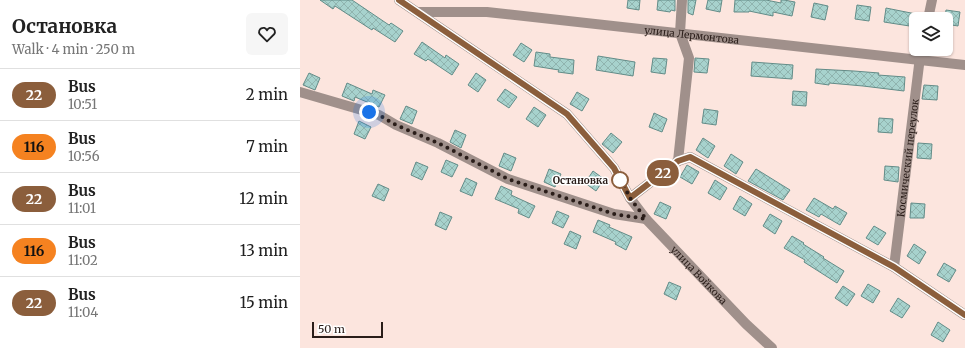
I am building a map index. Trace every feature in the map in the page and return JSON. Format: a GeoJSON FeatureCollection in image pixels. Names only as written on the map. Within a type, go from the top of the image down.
{"type":"FeatureCollection","features":[{"type":"Feature","properties":{"kind":"street","name":"улица Войкова"},"geometry":{"type":"LineString","coordinates":[[399,0],[567,114],[614,168],[630,198],[646,219],[746,324],[772,348]]}},
{"type":"Feature","properties":{"kind":"street"},"geometry":{"type":"LineString","coordinates":[[678,161],[689,58],[680,33],[682,0]]}},
{"type":"Feature","properties":{"kind":"street"},"geometry":{"type":"LineString","coordinates":[[929,12],[932,0]]}},
{"type":"Feature","properties":{"kind":"street","name":"улица Лермонтова"},"geometry":{"type":"LineString","coordinates":[[418,12],[487,12],[965,65]]}},
{"type":"Feature","properties":{"kind":"street","name":"Космический переулок"},"geometry":{"type":"LineString","coordinates":[[894,267],[920,56]]}},
{"type":"Feature","properties":{"kind":"street"},"geometry":{"type":"LineString","coordinates":[[300,92],[379,115],[396,125],[438,143],[508,179],[614,214],[646,219]]}},
{"type":"Feature","properties":{"kind":"street"},"geometry":{"type":"LineString","coordinates":[[630,198],[678,161],[690,157],[894,267],[965,315]]}},
{"type":"Feature","properties":{"kind":"building"},"geometry":{"type":"Polygon","coordinates":[[[320,0],[352,0],[389,25],[391,23],[403,31],[395,42],[373,28],[372,30],[335,6],[333,9],[320,0]]]}},
{"type":"Feature","properties":{"kind":"building"},"geometry":{"type":"Polygon","coordinates":[[[628,0],[640,0],[639,10],[627,8],[628,0]]]}},
{"type":"Feature","properties":{"kind":"building"},"geometry":{"type":"Polygon","coordinates":[[[658,0],[675,0],[675,11],[671,10],[670,12],[657,10],[658,0]]]}},
{"type":"Feature","properties":{"kind":"building"},"geometry":{"type":"Polygon","coordinates":[[[688,0],[696,0],[693,15],[688,13],[688,0]]]}},
{"type":"Feature","properties":{"kind":"building"},"geometry":{"type":"Polygon","coordinates":[[[708,0],[722,0],[720,12],[706,9],[708,0]]]}},
{"type":"Feature","properties":{"kind":"building"},"geometry":{"type":"Polygon","coordinates":[[[735,0],[766,0],[781,3],[781,0],[784,0],[795,2],[792,16],[773,12],[773,16],[749,11],[734,12],[735,0]]]}},
{"type":"Feature","properties":{"kind":"building"},"geometry":{"type":"Polygon","coordinates":[[[814,3],[828,6],[825,20],[811,17],[814,3]]]}},
{"type":"Feature","properties":{"kind":"building"},"geometry":{"type":"Polygon","coordinates":[[[857,5],[871,7],[869,21],[855,19],[857,5]]]}},
{"type":"Feature","properties":{"kind":"building"},"geometry":{"type":"Polygon","coordinates":[[[886,8],[909,13],[909,26],[884,22],[886,8]]]}},
{"type":"Feature","properties":{"kind":"building"},"geometry":{"type":"Polygon","coordinates":[[[946,10],[960,12],[958,26],[953,25],[953,12],[946,12],[946,10]]]}},
{"type":"Feature","properties":{"kind":"building"},"geometry":{"type":"Polygon","coordinates":[[[422,42],[445,58],[446,55],[459,64],[452,75],[428,59],[426,61],[414,54],[422,42]]]}},
{"type":"Feature","properties":{"kind":"building"},"geometry":{"type":"Polygon","coordinates":[[[521,43],[532,50],[524,62],[513,55],[521,43]]]}},
{"type":"Feature","properties":{"kind":"building"},"geometry":{"type":"Polygon","coordinates":[[[536,52],[550,54],[550,57],[574,60],[573,74],[534,66],[536,52]]]}},
{"type":"Feature","properties":{"kind":"building"},"geometry":{"type":"Polygon","coordinates":[[[598,56],[635,62],[633,76],[596,70],[598,56]]]}},
{"type":"Feature","properties":{"kind":"building"},"geometry":{"type":"Polygon","coordinates":[[[653,58],[667,59],[665,74],[651,72],[653,58]]]}},
{"type":"Feature","properties":{"kind":"building"},"geometry":{"type":"Polygon","coordinates":[[[695,58],[709,59],[707,73],[694,72],[695,58]]]}},
{"type":"Feature","properties":{"kind":"building"},"geometry":{"type":"Polygon","coordinates":[[[752,62],[793,65],[792,79],[751,76],[752,62]]]}},
{"type":"Feature","properties":{"kind":"building"},"geometry":{"type":"Polygon","coordinates":[[[816,69],[879,73],[878,75],[905,77],[904,91],[863,86],[815,83],[816,69]]]}},
{"type":"Feature","properties":{"kind":"building"},"geometry":{"type":"Polygon","coordinates":[[[309,73],[320,78],[315,90],[303,85],[309,73]]]}},
{"type":"Feature","properties":{"kind":"building"},"geometry":{"type":"Polygon","coordinates":[[[476,73],[486,80],[478,92],[468,85],[476,73]]]}},
{"type":"Feature","properties":{"kind":"building"},"geometry":{"type":"Polygon","coordinates":[[[347,83],[372,94],[373,90],[385,95],[379,107],[355,97],[354,101],[342,96],[347,83]]]}},
{"type":"Feature","properties":{"kind":"building"},"geometry":{"type":"Polygon","coordinates":[[[924,85],[938,86],[937,100],[922,99],[924,85]]]}},
{"type":"Feature","properties":{"kind":"building"},"geometry":{"type":"Polygon","coordinates":[[[505,89],[517,97],[509,108],[497,100],[505,89]]]}},
{"type":"Feature","properties":{"kind":"building"},"geometry":{"type":"Polygon","coordinates":[[[793,91],[807,92],[806,106],[792,105],[793,91]]]}},
{"type":"Feature","properties":{"kind":"building"},"geometry":{"type":"Polygon","coordinates":[[[577,92],[589,99],[582,111],[570,104],[577,92]]]}},
{"type":"Feature","properties":{"kind":"building"},"geometry":{"type":"Polygon","coordinates":[[[406,106],[417,111],[412,124],[400,119],[406,106]]]}},
{"type":"Feature","properties":{"kind":"building"},"geometry":{"type":"Polygon","coordinates":[[[534,107],[546,115],[538,127],[526,119],[534,107]]]}},
{"type":"Feature","properties":{"kind":"building"},"geometry":{"type":"Polygon","coordinates":[[[704,109],[718,111],[716,125],[702,123],[704,109]]]}},
{"type":"Feature","properties":{"kind":"building"},"geometry":{"type":"Polygon","coordinates":[[[654,113],[667,119],[662,132],[649,127],[654,113]]]}},
{"type":"Feature","properties":{"kind":"building"},"geometry":{"type":"Polygon","coordinates":[[[879,118],[893,119],[892,133],[878,132],[879,118]]]}},
{"type":"Feature","properties":{"kind":"building"},"geometry":{"type":"Polygon","coordinates":[[[359,121],[371,127],[365,139],[354,134],[359,121]]]}},
{"type":"Feature","properties":{"kind":"building"},"geometry":{"type":"Polygon","coordinates":[[[455,130],[466,135],[461,148],[450,142],[455,130]]]}},
{"type":"Feature","properties":{"kind":"building"},"geometry":{"type":"Polygon","coordinates":[[[611,133],[622,142],[613,153],[602,144],[611,133]]]}},
{"type":"Feature","properties":{"kind":"building"},"geometry":{"type":"Polygon","coordinates":[[[703,138],[715,146],[708,158],[696,150],[703,138]]]}},
{"type":"Feature","properties":{"kind":"building"},"geometry":{"type":"Polygon","coordinates":[[[918,143],[932,144],[931,159],[917,158],[918,143]]]}},
{"type":"Feature","properties":{"kind":"building"},"geometry":{"type":"Polygon","coordinates":[[[504,153],[516,158],[511,171],[499,166],[504,153]]]}},
{"type":"Feature","properties":{"kind":"building"},"geometry":{"type":"Polygon","coordinates":[[[731,154],[743,162],[736,174],[724,166],[731,154]]]}},
{"type":"Feature","properties":{"kind":"building"},"geometry":{"type":"Polygon","coordinates":[[[446,160],[458,165],[452,177],[441,172],[446,160]]]}},
{"type":"Feature","properties":{"kind":"building"},"geometry":{"type":"Polygon","coordinates":[[[416,162],[428,167],[422,180],[411,175],[416,162]]]}},
{"type":"Feature","properties":{"kind":"building"},"geometry":{"type":"Polygon","coordinates":[[[687,165],[699,172],[692,184],[680,177],[687,165]]]}},
{"type":"Feature","properties":{"kind":"building"},"geometry":{"type":"Polygon","coordinates":[[[885,166],[899,167],[898,182],[884,180],[885,166]]]}},
{"type":"Feature","properties":{"kind":"building"},"geometry":{"type":"Polygon","coordinates":[[[549,169],[561,174],[555,187],[544,182],[549,169]]]}},
{"type":"Feature","properties":{"kind":"building"},"geometry":{"type":"Polygon","coordinates":[[[756,169],[790,190],[783,200],[748,181],[756,169]]]}},
{"type":"Feature","properties":{"kind":"building"},"geometry":{"type":"Polygon","coordinates":[[[593,171],[604,179],[596,191],[585,183],[593,171]]]}},
{"type":"Feature","properties":{"kind":"building"},"geometry":{"type":"Polygon","coordinates":[[[466,178],[477,183],[472,196],[460,191],[466,178]]]}},
{"type":"Feature","properties":{"kind":"building"},"geometry":{"type":"Polygon","coordinates":[[[715,180],[727,188],[720,200],[708,193],[715,180]]]}},
{"type":"Feature","properties":{"kind":"building"},"geometry":{"type":"Polygon","coordinates":[[[378,184],[389,189],[384,201],[372,196],[378,184]]]}},
{"type":"Feature","properties":{"kind":"building"},"geometry":{"type":"Polygon","coordinates":[[[501,186],[512,191],[511,195],[535,206],[529,218],[518,213],[519,209],[495,199],[501,186]]]}},
{"type":"Feature","properties":{"kind":"building"},"geometry":{"type":"Polygon","coordinates":[[[740,196],[752,204],[745,216],[733,209],[740,196]]]}},
{"type":"Feature","properties":{"kind":"building"},"geometry":{"type":"Polygon","coordinates":[[[814,198],[833,209],[835,206],[847,213],[840,225],[821,214],[819,217],[806,210],[814,198]]]}},
{"type":"Feature","properties":{"kind":"building"},"geometry":{"type":"Polygon","coordinates":[[[660,202],[671,207],[666,219],[654,214],[660,202]]]}},
{"type":"Feature","properties":{"kind":"building"},"geometry":{"type":"Polygon","coordinates":[[[911,203],[925,204],[924,218],[910,218],[911,203]]]}},
{"type":"Feature","properties":{"kind":"building"},"geometry":{"type":"Polygon","coordinates":[[[557,211],[569,216],[563,228],[552,223],[557,211]]]}},
{"type":"Feature","properties":{"kind":"building"},"geometry":{"type":"Polygon","coordinates":[[[440,212],[452,217],[446,230],[435,225],[440,212]]]}},
{"type":"Feature","properties":{"kind":"building"},"geometry":{"type":"Polygon","coordinates":[[[770,214],[782,221],[775,234],[763,226],[770,214]]]}},
{"type":"Feature","properties":{"kind":"building"},"geometry":{"type":"Polygon","coordinates":[[[598,220],[610,225],[609,227],[632,237],[626,250],[615,244],[616,242],[593,232],[598,220]]]}},
{"type":"Feature","properties":{"kind":"building"},"geometry":{"type":"Polygon","coordinates":[[[874,226],[886,233],[878,245],[866,238],[874,226]]]}},
{"type":"Feature","properties":{"kind":"building"},"geometry":{"type":"Polygon","coordinates":[[[570,231],[581,236],[576,249],[564,244],[570,231]]]}},
{"type":"Feature","properties":{"kind":"building"},"geometry":{"type":"Polygon","coordinates":[[[792,236],[844,271],[837,283],[804,262],[805,260],[784,248],[792,236]]]}},
{"type":"Feature","properties":{"kind":"building"},"geometry":{"type":"Polygon","coordinates":[[[914,244],[926,252],[919,264],[907,256],[914,244]]]}},
{"type":"Feature","properties":{"kind":"building"},"geometry":{"type":"Polygon","coordinates":[[[944,263],[956,270],[949,282],[937,275],[944,263]]]}},
{"type":"Feature","properties":{"kind":"building"},"geometry":{"type":"Polygon","coordinates":[[[669,282],[681,287],[676,300],[664,294],[669,282]]]}},
{"type":"Feature","properties":{"kind":"building"},"geometry":{"type":"Polygon","coordinates":[[[868,284],[880,291],[873,303],[861,296],[868,284]]]}},
{"type":"Feature","properties":{"kind":"building"},"geometry":{"type":"Polygon","coordinates":[[[843,286],[855,294],[847,306],[835,298],[843,286]]]}},
{"type":"Feature","properties":{"kind":"building"},"geometry":{"type":"Polygon","coordinates":[[[898,298],[910,306],[902,318],[890,311],[898,298]]]}},
{"type":"Feature","properties":{"kind":"building"},"geometry":{"type":"Polygon","coordinates":[[[938,322],[950,330],[943,342],[931,335],[938,322]]]}},
{"type":"Feature","properties":{"kind":"bus line","name":"22"},"geometry":{"type":"LineString","coordinates":[[399,0],[567,114],[614,168],[630,198],[678,161],[690,157],[894,267],[965,315]]}},
{"type":"Feature","properties":{"kind":"place","name":"Остановка"},"geometry":{"type":"Point","coordinates":[620,180]}},
{"type":"Feature","properties":{"kind":"route"},"geometry":{"type":"LineString","coordinates":[[369,112],[379,115],[396,125],[438,143],[508,179],[614,214],[646,219],[630,198],[620,178],[620,180]]}}]}
